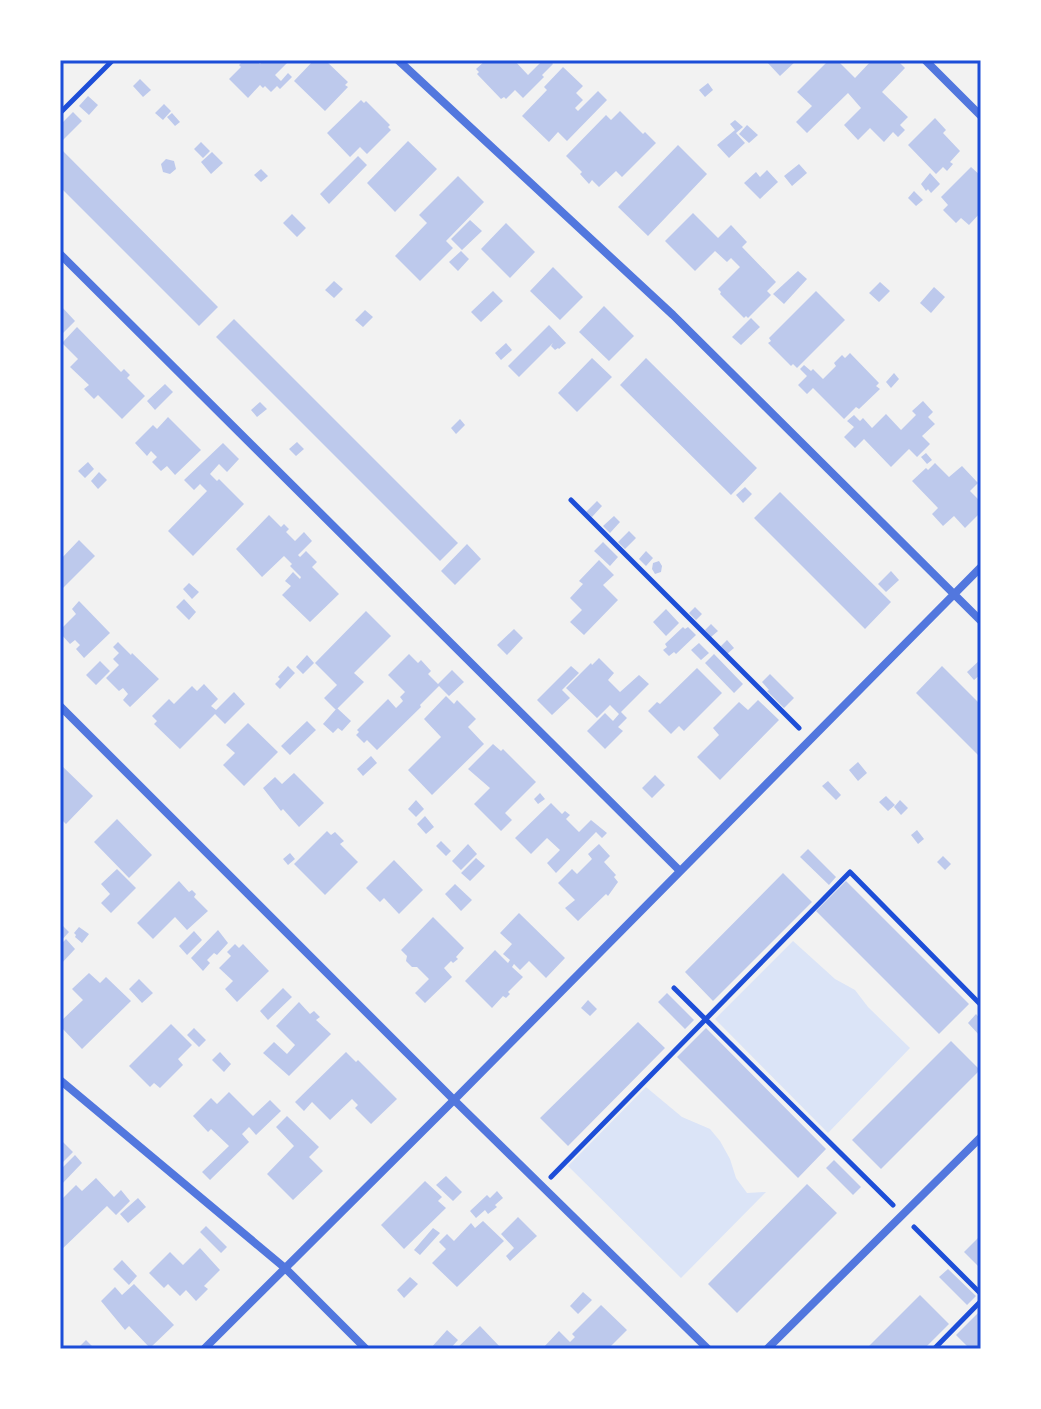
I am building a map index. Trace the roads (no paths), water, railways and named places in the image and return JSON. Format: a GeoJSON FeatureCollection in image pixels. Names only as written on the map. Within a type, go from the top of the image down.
{"type":"FeatureCollection","features":[{"type":"Feature","properties":{"kind":"street"},"geometry":{"type":"LineString","coordinates":[[398,60],[673,315],[981,621]]}},
{"type":"Feature","properties":{"kind":"street"},"geometry":{"type":"LineString","coordinates":[[925,60],[981,116]]}},
{"type":"Feature","properties":{"kind":"street"},"geometry":{"type":"LineString","coordinates":[[60,254],[680,871]]}},
{"type":"Feature","properties":{"kind":"street"},"geometry":{"type":"LineString","coordinates":[[204,1349],[981,567]]}},
{"type":"Feature","properties":{"kind":"street"},"geometry":{"type":"LineString","coordinates":[[60,706],[708,1349]]}},
{"type":"Feature","properties":{"kind":"street"},"geometry":{"type":"LineString","coordinates":[[60,1080],[285,1268],[366,1349]]}},
{"type":"Feature","properties":{"kind":"street"},"geometry":{"type":"LineString","coordinates":[[767,1349],[981,1137]]}}]}
